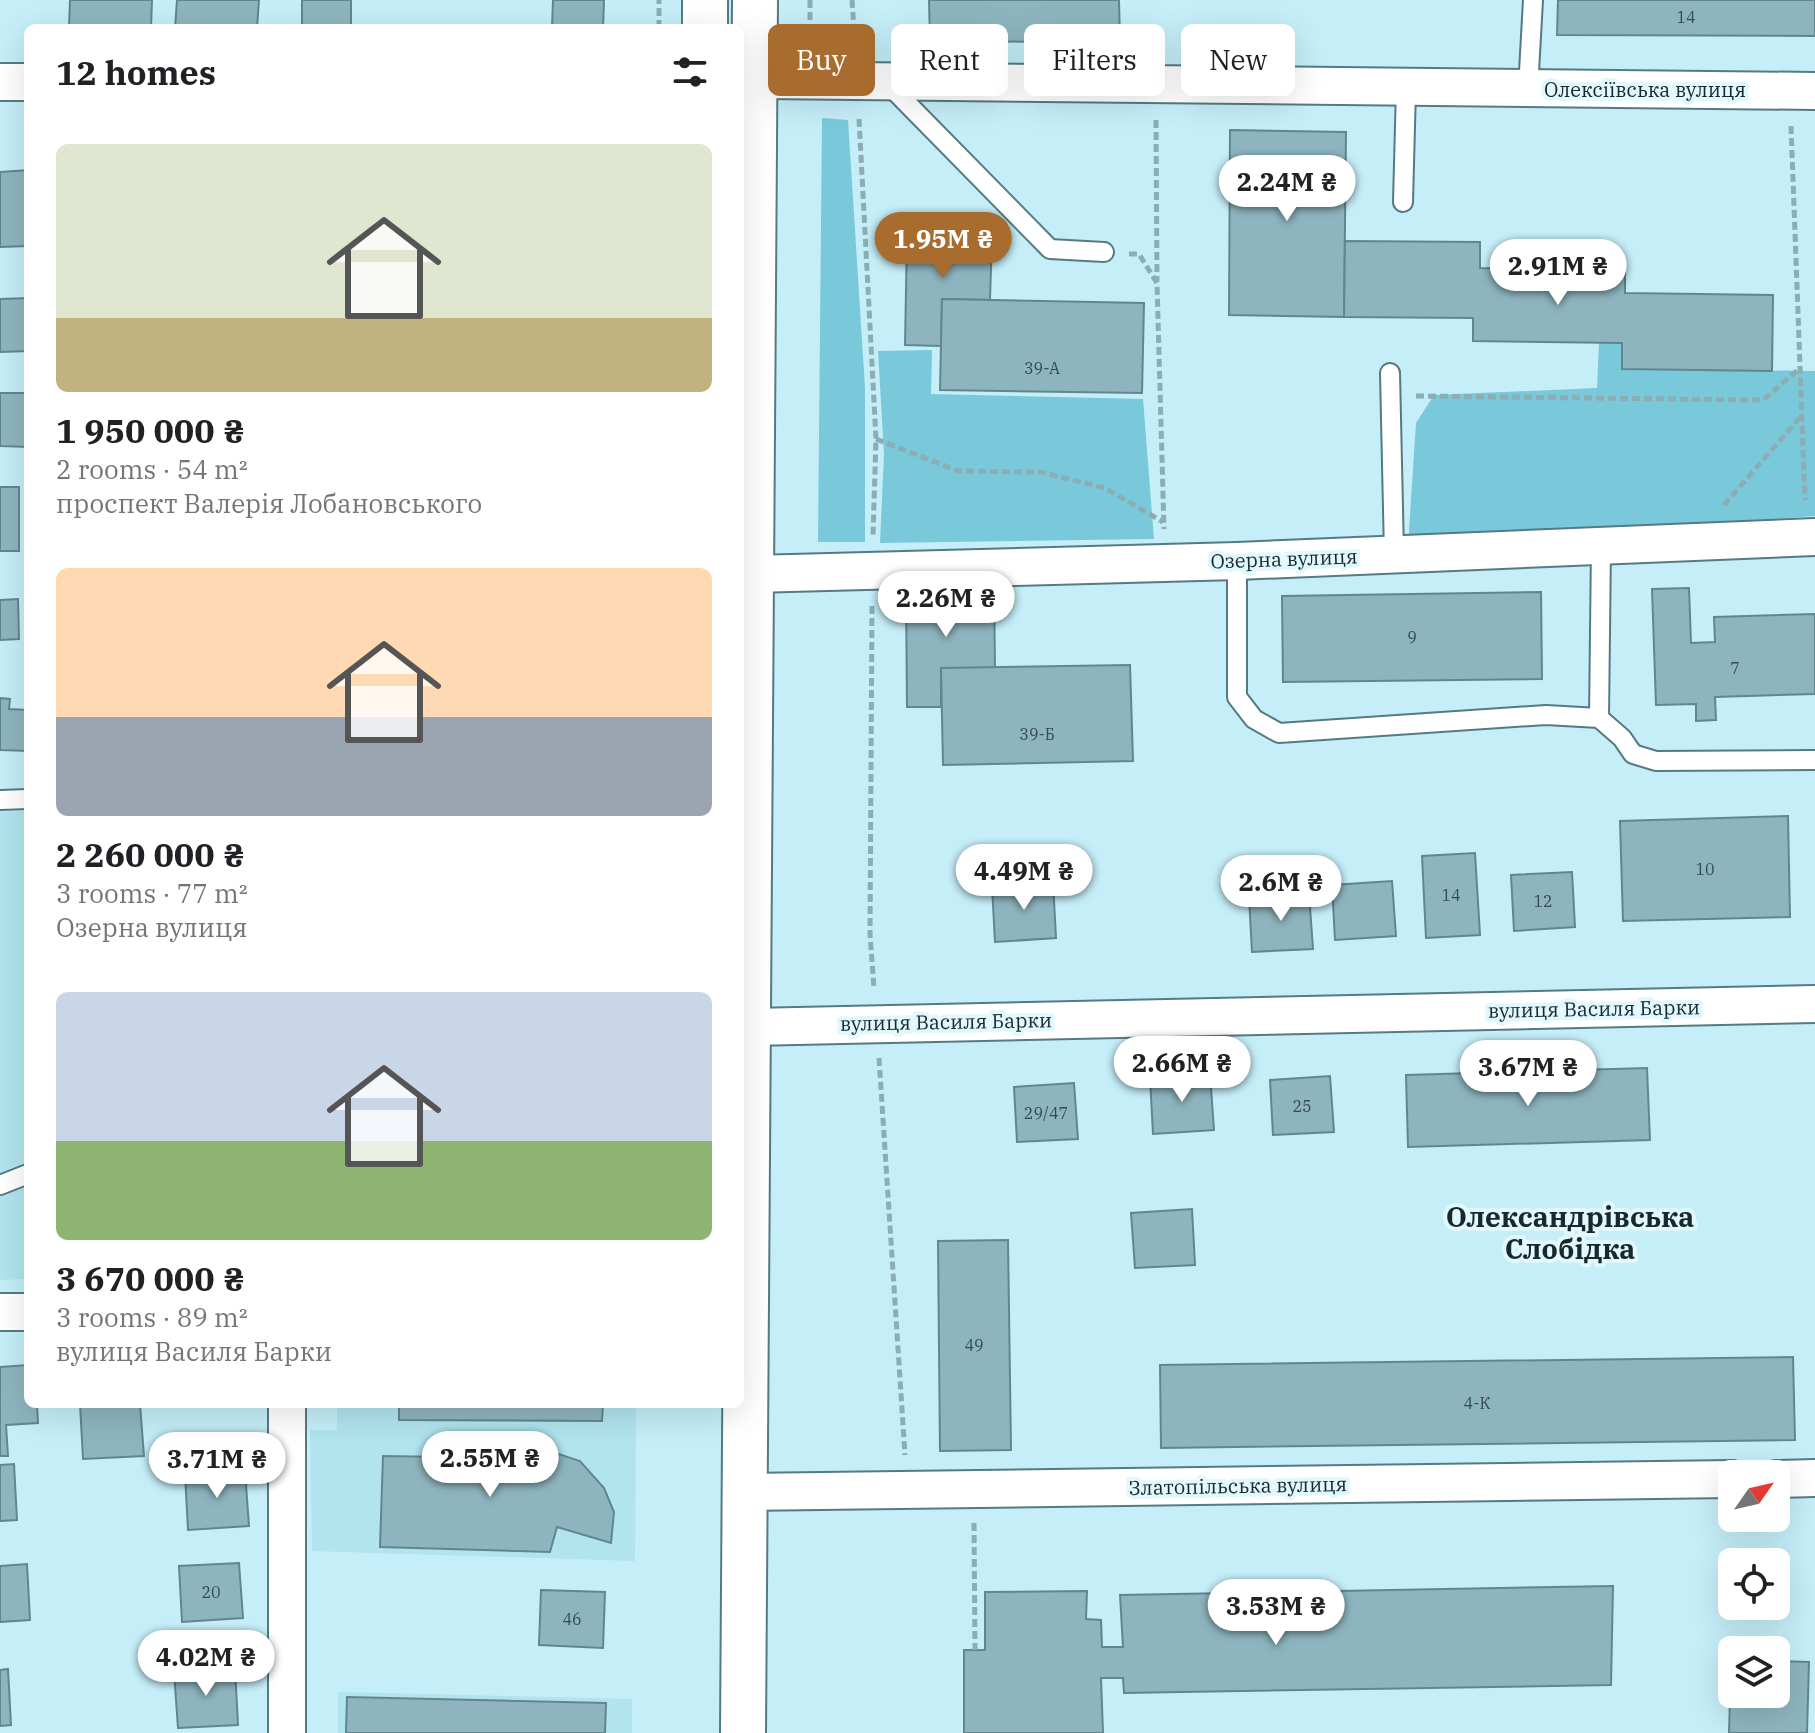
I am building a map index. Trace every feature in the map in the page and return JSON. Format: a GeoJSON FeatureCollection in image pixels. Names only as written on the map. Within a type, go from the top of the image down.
{"type":"FeatureCollection","features":[{"type":"Feature","properties":{"kind":"main road"},"geometry":{"type":"LineString","coordinates":[[705,0],[705,24]]}},
{"type":"Feature","properties":{"kind":"main road"},"geometry":{"type":"LineString","coordinates":[[743,1733],[745,1056],[753,574],[755,0]]}},
{"type":"Feature","properties":{"kind":"street","name":"Олексіївська вулиця"},"geometry":{"type":"LineString","coordinates":[[756,80],[768,80]]}},
{"type":"Feature","properties":{"kind":"street","name":"Олексіївська вулиця"},"geometry":{"type":"LineString","coordinates":[[875,80],[1802,91]]}},
{"type":"Feature","properties":{"kind":"street"},"geometry":{"type":"LineString","coordinates":[[0,82],[24,82]]}},
{"type":"Feature","properties":{"kind":"street","name":"Озерна вулиця"},"geometry":{"type":"LineString","coordinates":[[753,574],[1237,561],[1810,537]]}},
{"type":"Feature","properties":{"kind":"street","name":"вулиця Василя Барки"},"geometry":{"type":"LineString","coordinates":[[745,1056],[876,1023],[1815,1004]]}},
{"type":"Feature","properties":{"kind":"street"},"geometry":{"type":"LineString","coordinates":[[0,1312],[24,1312]]}},
{"type":"Feature","properties":{"kind":"street"},"geometry":{"type":"LineString","coordinates":[[287,1408],[287,1733]]}},
{"type":"Feature","properties":{"kind":"street"},"geometry":{"type":"LineString","coordinates":[[1790,1479],[1815,1478]]}},
{"type":"Feature","properties":{"kind":"street","name":"Златопільська вулиця"},"geometry":{"type":"LineString","coordinates":[[744,1492],[1718,1479]]}},
{"type":"Feature","properties":{"kind":"lane"},"geometry":{"type":"LineString","coordinates":[[1528,90],[1533,0]]}},
{"type":"Feature","properties":{"kind":"lane"},"geometry":{"type":"LineString","coordinates":[[875,85],[1050,249],[1104,252]]}},
{"type":"Feature","properties":{"kind":"lane"},"geometry":{"type":"LineString","coordinates":[[1403,202],[1406,88]]}},
{"type":"Feature","properties":{"kind":"lane"},"geometry":{"type":"LineString","coordinates":[[1390,373],[1394,554]]}},
{"type":"Feature","properties":{"kind":"lane"},"geometry":{"type":"LineString","coordinates":[[1599,718],[1601,546]]}},
{"type":"Feature","properties":{"kind":"lane"},"geometry":{"type":"LineString","coordinates":[[1237,561],[1237,697],[1254,719],[1279,733],[1546,715],[1599,718],[1622,738],[1633,754],[1656,761],[1815,760]]}},
{"type":"Feature","properties":{"kind":"lane"},"geometry":{"type":"LineString","coordinates":[[0,800],[24,799]]}},
{"type":"Feature","properties":{"kind":"lane"},"geometry":{"type":"LineString","coordinates":[[0,1185],[24,1176]]}},
{"type":"Feature","properties":{"kind":"path"},"geometry":{"type":"LineString","coordinates":[[659,0],[659,24]]}},
{"type":"Feature","properties":{"kind":"path"},"geometry":{"type":"LineString","coordinates":[[810,0],[810,20]]}},
{"type":"Feature","properties":{"kind":"path"},"geometry":{"type":"LineString","coordinates":[[852,0],[857,24]]}},
{"type":"Feature","properties":{"kind":"path"},"geometry":{"type":"LineString","coordinates":[[1802,91],[1800,368],[1810,537]]}},
{"type":"Feature","properties":{"kind":"path"},"geometry":{"type":"LineString","coordinates":[[870,96],[876,439],[870,934],[906,1478],[932,1490],[974,1519],[975,1650]]}},
{"type":"Feature","properties":{"kind":"path"},"geometry":{"type":"LineString","coordinates":[[1156,117],[1165,563]]}},
{"type":"Feature","properties":{"kind":"path"},"geometry":{"type":"LineString","coordinates":[[1104,252],[1139,254],[1157,283]]}},
{"type":"Feature","properties":{"kind":"path"},"geometry":{"type":"LineString","coordinates":[[1391,396],[1763,400],[1800,368]]}},
{"type":"Feature","properties":{"kind":"path"},"geometry":{"type":"LineString","coordinates":[[1691,542],[1802,415]]}},
{"type":"Feature","properties":{"kind":"path"},"geometry":{"type":"LineString","coordinates":[[876,439],[958,471],[1040,472],[1105,488],[1163,522]]}},
{"type":"Feature","properties":{"kind":"shaded area"},"geometry":{"type":"Polygon","coordinates":[[[822,118],[848,120],[865,388],[865,542],[818,542],[822,118]]]}},
{"type":"Feature","properties":{"kind":"shaded area"},"geometry":{"type":"Polygon","coordinates":[[[1599,343],[1622,343],[1623,369],[1815,371],[1815,516],[1408,546],[1416,423],[1434,395],[1597,388],[1599,343]]]}},
{"type":"Feature","properties":{"kind":"shaded area"},"geometry":{"type":"Polygon","coordinates":[[[932,350],[931,394],[1143,399],[1154,539],[880,543],[884,454],[878,351],[932,350]]]}},
{"type":"Feature","properties":{"kind":"shaded area"},"geometry":{"type":"Polygon","coordinates":[[[24,811],[24,1279],[0,1280],[0,812],[24,811]]]}},
{"type":"Feature","properties":{"kind":"shaded area"},"geometry":{"type":"Polygon","coordinates":[[[337,1408],[636,1408],[635,1561],[312,1551],[310,1430],[337,1430],[337,1408]]]}},
{"type":"Feature","properties":{"kind":"shaded area"},"geometry":{"type":"Polygon","coordinates":[[[338,1692],[632,1699],[632,1733],[338,1733],[338,1692]]]}},
{"type":"Feature","properties":{"kind":"building"},"geometry":{"type":"Polygon","coordinates":[[[70,0],[152,0],[151,24],[69,24],[70,0]]]}},
{"type":"Feature","properties":{"kind":"building"},"geometry":{"type":"Polygon","coordinates":[[[177,0],[259,0],[257,24],[175,24],[177,0]]]}},
{"type":"Feature","properties":{"kind":"building"},"geometry":{"type":"Polygon","coordinates":[[[302,0],[351,0],[351,24],[302,24],[302,0]]]}},
{"type":"Feature","properties":{"kind":"building"},"geometry":{"type":"Polygon","coordinates":[[[553,0],[604,0],[603,24],[552,24],[553,0]]]}},
{"type":"Feature","properties":{"kind":"building"},"geometry":{"type":"Polygon","coordinates":[[[929,0],[1119,0],[1120,24],[1024,24],[1024,42],[1008,42],[1008,24],[930,24],[929,0]]]}},
{"type":"Feature","properties":{"kind":"building"},"geometry":{"type":"Polygon","coordinates":[[[1558,0],[1815,0],[1815,36],[1557,35],[1558,0]]]}},
{"type":"Feature","properties":{"kind":"building"},"geometry":{"type":"Polygon","coordinates":[[[1230,130],[1346,132],[1344,317],[1229,315],[1230,130]]]}},
{"type":"Feature","properties":{"kind":"building"},"geometry":{"type":"Polygon","coordinates":[[[24,170],[24,246],[0,247],[0,172],[24,170]]]}},
{"type":"Feature","properties":{"kind":"building"},"geometry":{"type":"Polygon","coordinates":[[[907,235],[992,236],[990,300],[942,299],[941,346],[905,345],[907,235]]]}},
{"type":"Feature","properties":{"kind":"building"},"geometry":{"type":"Polygon","coordinates":[[[1345,241],[1480,242],[1480,268],[1625,270],[1625,293],[1773,295],[1772,371],[1622,369],[1622,343],[1473,341],[1473,318],[1344,317],[1345,241]]]}},
{"type":"Feature","properties":{"kind":"building"},"geometry":{"type":"Polygon","coordinates":[[[24,298],[24,351],[0,352],[0,299],[24,298]]]}},
{"type":"Feature","properties":{"kind":"building"},"geometry":{"type":"Polygon","coordinates":[[[942,299],[1144,303],[1142,393],[940,390],[942,299]]]}},
{"type":"Feature","properties":{"kind":"building"},"geometry":{"type":"Polygon","coordinates":[[[0,393],[24,393],[24,447],[0,446],[0,393]]]}},
{"type":"Feature","properties":{"kind":"building"},"geometry":{"type":"Polygon","coordinates":[[[0,487],[19,487],[19,551],[0,551],[0,487]]]}},
{"type":"Feature","properties":{"kind":"building"},"geometry":{"type":"Polygon","coordinates":[[[1689,588],[1691,643],[1715,642],[1714,617],[1815,614],[1815,694],[1715,697],[1716,720],[1696,721],[1696,704],[1656,705],[1652,589],[1689,588]]]}},
{"type":"Feature","properties":{"kind":"building"},"geometry":{"type":"Polygon","coordinates":[[[906,590],[994,590],[995,668],[941,668],[941,707],[907,707],[906,590]]]}},
{"type":"Feature","properties":{"kind":"building"},"geometry":{"type":"Polygon","coordinates":[[[1541,592],[1542,679],[1283,682],[1282,596],[1541,592]]]}},
{"type":"Feature","properties":{"kind":"building"},"geometry":{"type":"Polygon","coordinates":[[[18,599],[19,639],[0,640],[0,600],[18,599]]]}},
{"type":"Feature","properties":{"kind":"building"},"geometry":{"type":"Polygon","coordinates":[[[1130,665],[1133,761],[943,765],[941,668],[1130,665]]]}},
{"type":"Feature","properties":{"kind":"building"},"geometry":{"type":"Polygon","coordinates":[[[0,698],[10,699],[9,709],[24,710],[24,751],[0,750],[0,698]]]}},
{"type":"Feature","properties":{"kind":"building"},"geometry":{"type":"Polygon","coordinates":[[[1788,816],[1790,917],[1623,921],[1620,821],[1788,816]]]}},
{"type":"Feature","properties":{"kind":"building"},"geometry":{"type":"Polygon","coordinates":[[[1475,853],[1480,935],[1426,938],[1422,856],[1475,853]]]}},
{"type":"Feature","properties":{"kind":"building"},"geometry":{"type":"Polygon","coordinates":[[[1572,872],[1575,927],[1514,931],[1511,875],[1572,872]]]}},
{"type":"Feature","properties":{"kind":"building"},"geometry":{"type":"Polygon","coordinates":[[[1392,881],[1396,936],[1335,940],[1332,885],[1392,881]]]}},
{"type":"Feature","properties":{"kind":"building"},"geometry":{"type":"Polygon","coordinates":[[[1053,882],[1056,938],[995,942],[992,886],[1053,882]]]}},
{"type":"Feature","properties":{"kind":"building"},"geometry":{"type":"Polygon","coordinates":[[[1309,893],[1313,949],[1252,952],[1249,897],[1309,893]]]}},
{"type":"Feature","properties":{"kind":"building"},"geometry":{"type":"Polygon","coordinates":[[[1647,1068],[1650,1140],[1408,1147],[1406,1075],[1647,1068]]]}},
{"type":"Feature","properties":{"kind":"building"},"geometry":{"type":"Polygon","coordinates":[[[1210,1074],[1214,1130],[1153,1134],[1150,1078],[1210,1074]]]}},
{"type":"Feature","properties":{"kind":"building"},"geometry":{"type":"Polygon","coordinates":[[[1330,1076],[1334,1132],[1273,1135],[1270,1080],[1330,1076]]]}},
{"type":"Feature","properties":{"kind":"building"},"geometry":{"type":"Polygon","coordinates":[[[1074,1083],[1078,1139],[1017,1142],[1014,1087],[1074,1083]]]}},
{"type":"Feature","properties":{"kind":"building"},"geometry":{"type":"Polygon","coordinates":[[[1192,1209],[1195,1265],[1135,1268],[1131,1213],[1192,1209]]]}},
{"type":"Feature","properties":{"kind":"building"},"geometry":{"type":"Polygon","coordinates":[[[1008,1240],[1011,1450],[940,1451],[938,1241],[1008,1240]]]}},
{"type":"Feature","properties":{"kind":"building"},"geometry":{"type":"Polygon","coordinates":[[[1793,1357],[1795,1440],[1161,1448],[1160,1365],[1793,1357]]]}},
{"type":"Feature","properties":{"kind":"building"},"geometry":{"type":"Polygon","coordinates":[[[24,1365],[24,1408],[37,1408],[38,1423],[6,1425],[8,1456],[0,1456],[0,1367],[24,1365]]]}},
{"type":"Feature","properties":{"kind":"building"},"geometry":{"type":"Polygon","coordinates":[[[80,1408],[140,1408],[144,1456],[83,1459],[80,1408]]]}},
{"type":"Feature","properties":{"kind":"building"},"geometry":{"type":"Polygon","coordinates":[[[399,1408],[603,1408],[602,1421],[399,1420],[399,1408]]]}},
{"type":"Feature","properties":{"kind":"building"},"geometry":{"type":"Polygon","coordinates":[[[452,1440],[522,1442],[580,1461],[604,1488],[614,1512],[611,1543],[557,1527],[550,1552],[380,1547],[383,1456],[448,1457],[452,1440]]]}},
{"type":"Feature","properties":{"kind":"building"},"geometry":{"type":"Polygon","coordinates":[[[14,1464],[17,1520],[0,1521],[0,1465],[14,1464]]]}},
{"type":"Feature","properties":{"kind":"building"},"geometry":{"type":"Polygon","coordinates":[[[245,1471],[249,1526],[188,1530],[185,1474],[245,1471]]]}},
{"type":"Feature","properties":{"kind":"building"},"geometry":{"type":"Polygon","coordinates":[[[239,1563],[243,1618],[182,1622],[179,1566],[239,1563]]]}},
{"type":"Feature","properties":{"kind":"building"},"geometry":{"type":"Polygon","coordinates":[[[27,1564],[30,1620],[0,1622],[0,1566],[27,1564]]]}},
{"type":"Feature","properties":{"kind":"building"},"geometry":{"type":"Polygon","coordinates":[[[1613,1586],[1611,1685],[1124,1693],[1123,1678],[1101,1678],[1103,1733],[964,1733],[964,1650],[985,1650],[985,1592],[1087,1591],[1086,1619],[1101,1620],[1102,1647],[1123,1647],[1120,1595],[1613,1586]]]}},
{"type":"Feature","properties":{"kind":"building"},"geometry":{"type":"Polygon","coordinates":[[[541,1590],[605,1592],[603,1648],[539,1645],[541,1590]]]}},
{"type":"Feature","properties":{"kind":"building"},"geometry":{"type":"Polygon","coordinates":[[[1790,1661],[1809,1662],[1807,1733],[1729,1733],[1730,1708],[1790,1708],[1790,1661]]]}},
{"type":"Feature","properties":{"kind":"building"},"geometry":{"type":"Polygon","coordinates":[[[235,1668],[238,1725],[178,1728],[174,1672],[235,1668]]]}},
{"type":"Feature","properties":{"kind":"building"},"geometry":{"type":"Polygon","coordinates":[[[8,1669],[11,1725],[0,1726],[0,1670],[8,1669]]]}},
{"type":"Feature","properties":{"kind":"building"},"geometry":{"type":"Polygon","coordinates":[[[347,1697],[606,1703],[605,1733],[346,1733],[347,1697]]]}},
{"type":"Feature","properties":{"kind":"district","name":"Олександрівська Слобідка"},"geometry":{"type":"Point","coordinates":[1570,1233]}}]}
